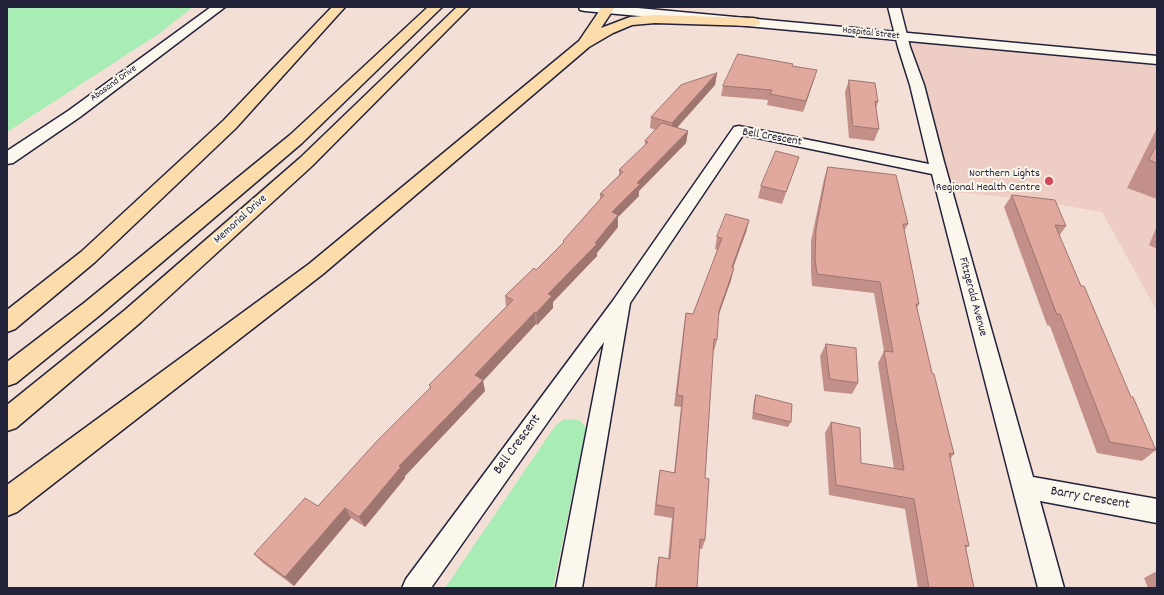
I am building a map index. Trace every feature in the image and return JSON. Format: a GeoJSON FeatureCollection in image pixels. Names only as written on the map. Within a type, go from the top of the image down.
{"type":"FeatureCollection","features":[{"type":"Feature","properties":{"kind":"highway"},"geometry":{"type":"LineString","coordinates":[[7,323],[88,257],[230,124],[339,7]]}},
{"type":"Feature","properties":{"kind":"highway"},"geometry":{"type":"LineString","coordinates":[[7,376],[92,309],[296,140],[436,7]]}},
{"type":"Feature","properties":{"kind":"highway","name":"Memorial Drive"},"geometry":{"type":"LineString","coordinates":[[7,420],[133,316],[306,162],[464,7]]}},
{"type":"Feature","properties":{"kind":"highway"},"geometry":{"type":"LineString","coordinates":[[721,7],[754,17]]}},
{"type":"Feature","properties":{"kind":"highway"},"geometry":{"type":"LineString","coordinates":[[584,44],[608,8]]}},
{"type":"Feature","properties":{"kind":"highway"},"geometry":{"type":"LineString","coordinates":[[7,502],[316,269],[584,44],[608,30],[630,21],[754,17]]}},
{"type":"Feature","properties":{"kind":"main road","name":"Abasand Drive"},"geometry":{"type":"LineString","coordinates":[[7,160],[74,114],[219,7]]}},
{"type":"Feature","properties":{"kind":"main road","name":"Hospital Street"},"geometry":{"type":"LineString","coordinates":[[585,7],[754,17],[1157,60]]}},
{"type":"Feature","properties":{"kind":"main road","name":"Hospital Street"},"geometry":{"type":"LineString","coordinates":[[695,7],[754,17]]}},
{"type":"Feature","properties":{"kind":"main road","name":"Hospital Street"},"geometry":{"type":"LineString","coordinates":[[900,32],[1157,48]]}},
{"type":"Feature","properties":{"kind":"street","name":"Fitzgerald Avenue"},"geometry":{"type":"LineString","coordinates":[[894,7],[900,32],[917,85],[938,171],[1051,588]]}},
{"type":"Feature","properties":{"kind":"street","name":"Bell Crescent"},"geometry":{"type":"LineString","coordinates":[[415,588],[621,302],[738,130],[938,171]]}},
{"type":"Feature","properties":{"kind":"street","name":"Bell Crescent"},"geometry":{"type":"LineString","coordinates":[[569,588],[621,302]]}},
{"type":"Feature","properties":{"kind":"street","name":"Barry Crescent"},"geometry":{"type":"LineString","coordinates":[[1023,487],[1157,512]]}},
{"type":"Feature","properties":{"kind":"shaded area","name":"Northern Lights Regional Health Centre"},"geometry":{"type":"Polygon","coordinates":[[[901,37],[1157,59],[1157,311],[1102,212],[1025,199],[944,191],[901,37]]]}},
{"type":"Feature","properties":{"kind":"green space"},"geometry":{"type":"Polygon","coordinates":[[[7,7],[193,7],[160,33],[7,132],[7,7]]]}},
{"type":"Feature","properties":{"kind":"green space"},"geometry":{"type":"Polygon","coordinates":[[[564,419],[579,420],[586,428],[553,588],[445,588],[555,426],[564,419]]]}},
{"type":"Feature","properties":{"kind":"building"},"geometry":{"type":"Polygon","coordinates":[[[738,54],[817,70],[806,101],[770,94],[772,90],[723,86],[738,54]]]}},
{"type":"Feature","properties":{"kind":"building"},"geometry":{"type":"Polygon","coordinates":[[[717,73],[672,123],[651,117],[681,85],[717,73]]]}},
{"type":"Feature","properties":{"kind":"building"},"geometry":{"type":"Polygon","coordinates":[[[849,80],[875,83],[878,102],[875,101],[879,129],[853,126],[849,80]]]}},
{"type":"Feature","properties":{"kind":"building"},"geometry":{"type":"Polygon","coordinates":[[[662,123],[688,131],[637,183],[640,184],[612,212],[618,215],[595,243],[597,244],[548,294],[552,296],[475,375],[483,380],[399,466],[401,467],[359,517],[345,508],[285,577],[254,554],[305,498],[318,506],[377,441],[431,387],[429,385],[513,300],[505,296],[534,268],[536,270],[564,242],[563,241],[604,195],[600,194],[623,172],[619,170],[648,142],[645,141],[662,123]]]}},
{"type":"Feature","properties":{"kind":"building"},"geometry":{"type":"Polygon","coordinates":[[[1157,144],[1157,163],[1149,160],[1157,144]]]}},
{"type":"Feature","properties":{"kind":"building"},"geometry":{"type":"Polygon","coordinates":[[[776,151],[799,157],[786,192],[761,186],[776,151]]]}},
{"type":"Feature","properties":{"kind":"building"},"geometry":{"type":"Polygon","coordinates":[[[828,167],[896,175],[908,224],[903,224],[919,304],[916,304],[932,373],[934,374],[954,454],[949,453],[969,546],[965,545],[974,588],[929,588],[914,499],[836,485],[831,422],[860,428],[861,463],[904,470],[884,351],[893,352],[880,282],[817,274],[815,259],[816,229],[828,167]]]}},
{"type":"Feature","properties":{"kind":"building"},"geometry":{"type":"Polygon","coordinates":[[[1012,195],[1055,200],[1066,226],[1055,225],[1081,286],[1084,286],[1131,397],[1133,397],[1156,450],[1110,442],[1060,314],[1057,314],[1012,195]]]}},
{"type":"Feature","properties":{"kind":"building"},"geometry":{"type":"Polygon","coordinates":[[[726,214],[749,220],[732,267],[734,268],[719,311],[717,340],[714,339],[705,478],[709,479],[705,540],[700,539],[697,588],[656,588],[659,557],[670,559],[674,508],[656,505],[660,470],[675,473],[683,396],[677,395],[686,313],[693,314],[722,238],[717,237],[726,214]]]}},
{"type":"Feature","properties":{"kind":"building"},"geometry":{"type":"Polygon","coordinates":[[[826,344],[856,348],[858,383],[830,379],[826,344]]]}},
{"type":"Feature","properties":{"kind":"building"},"geometry":{"type":"Polygon","coordinates":[[[756,395],[792,404],[791,422],[754,413],[756,395]]]}},
{"type":"Feature","properties":{"kind":"place","name":"Northern Lights Regional Health Centre"},"geometry":{"type":"Point","coordinates":[1049,181]}}]}
